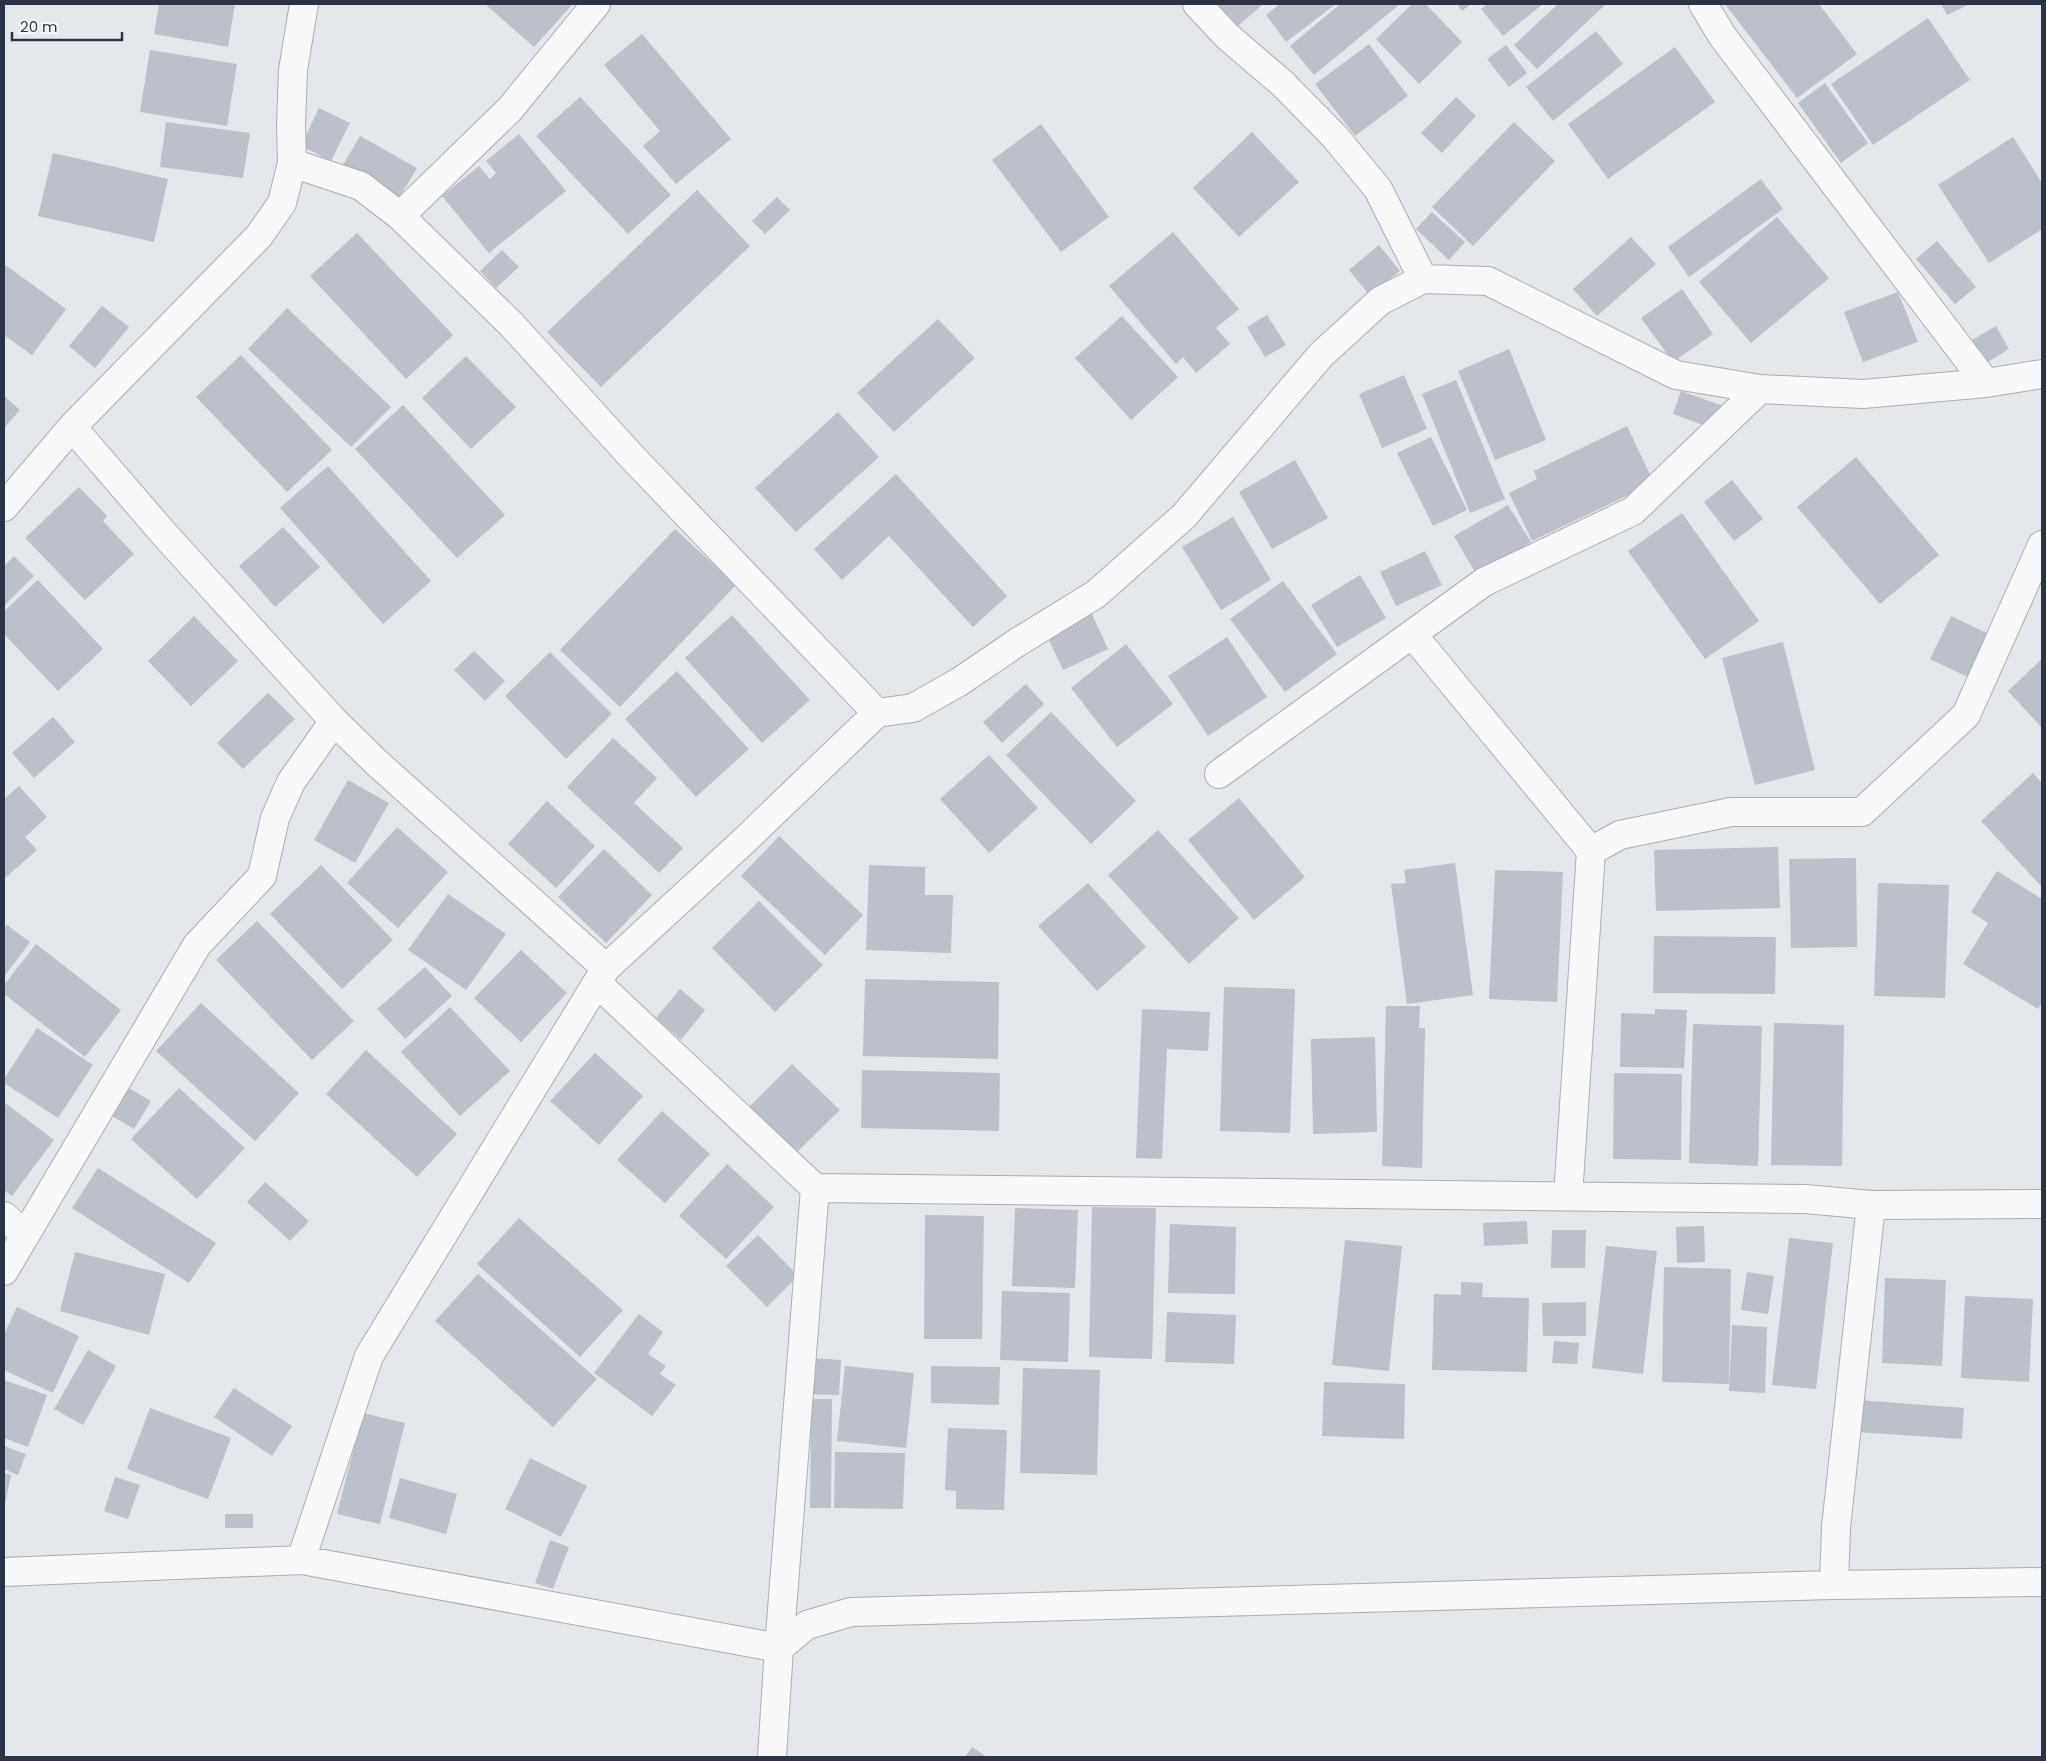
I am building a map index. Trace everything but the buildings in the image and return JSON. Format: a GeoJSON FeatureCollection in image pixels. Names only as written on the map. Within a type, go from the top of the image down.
{"type":"FeatureCollection","features":[{"type":"Feature","properties":{"kind":"street"},"geometry":{"type":"LineString","coordinates":[[4,507],[72,427],[259,236],[282,203],[292,163],[293,70],[304,4]]}},
{"type":"Feature","properties":{"kind":"street"},"geometry":{"type":"LineString","coordinates":[[400,216],[510,109],[596,4]]}},
{"type":"Feature","properties":{"kind":"street"},"geometry":{"type":"LineString","coordinates":[[1197,4],[1227,36],[1283,84],[1328,130],[1378,189],[1423,279]]}},
{"type":"Feature","properties":{"kind":"street"},"geometry":{"type":"LineString","coordinates":[[1703,4],[1723,38],[1986,383]]}},
{"type":"Feature","properties":{"kind":"street"},"geometry":{"type":"LineString","coordinates":[[292,163],[361,186],[400,216],[512,325],[633,458],[877,712]]}},
{"type":"Feature","properties":{"kind":"street"},"geometry":{"type":"LineString","coordinates":[[301,1560],[369,1356],[601,975],[746,840],[877,712],[913,708],[959,682],[1018,642],[1096,594],[1184,516],[1322,356],[1380,301],[1423,279],[1488,281],[1676,375],[1760,389],[1863,394],[1986,383],[2042,374]]}},
{"type":"Feature","properties":{"kind":"street"},"geometry":{"type":"LineString","coordinates":[[1219,774],[1484,582],[1633,511],[1760,389]]}},
{"type":"Feature","properties":{"kind":"street"},"geometry":{"type":"LineString","coordinates":[[72,427],[165,535],[334,721],[601,975],[815,1188],[1805,1199],[1871,1205],[2042,1204]]}},
{"type":"Feature","properties":{"kind":"street"},"geometry":{"type":"LineString","coordinates":[[1591,851],[1620,835],[1731,812],[1862,812],[1966,715],[2042,545]]}},
{"type":"Feature","properties":{"kind":"street"},"geometry":{"type":"LineString","coordinates":[[1412,634],[1591,851],[1568,1196]]}},
{"type":"Feature","properties":{"kind":"street"},"geometry":{"type":"LineString","coordinates":[[4,1271],[197,945],[262,876],[274,818],[291,782],[334,721]]}},
{"type":"Feature","properties":{"kind":"street"},"geometry":{"type":"LineString","coordinates":[[772,1757],[815,1188]]}},
{"type":"Feature","properties":{"kind":"street"},"geometry":{"type":"LineString","coordinates":[[1834,1585],[1836,1526],[1871,1205]]}},
{"type":"Feature","properties":{"kind":"street"},"geometry":{"type":"LineString","coordinates":[[4,1216],[25,1235]]}},
{"type":"Feature","properties":{"kind":"street"},"geometry":{"type":"LineString","coordinates":[[4,1572],[301,1560],[780,1648]]}},
{"type":"Feature","properties":{"kind":"street"},"geometry":{"type":"LineString","coordinates":[[780,1648],[807,1625],[851,1612],[1834,1585],[2042,1582]]}}]}
